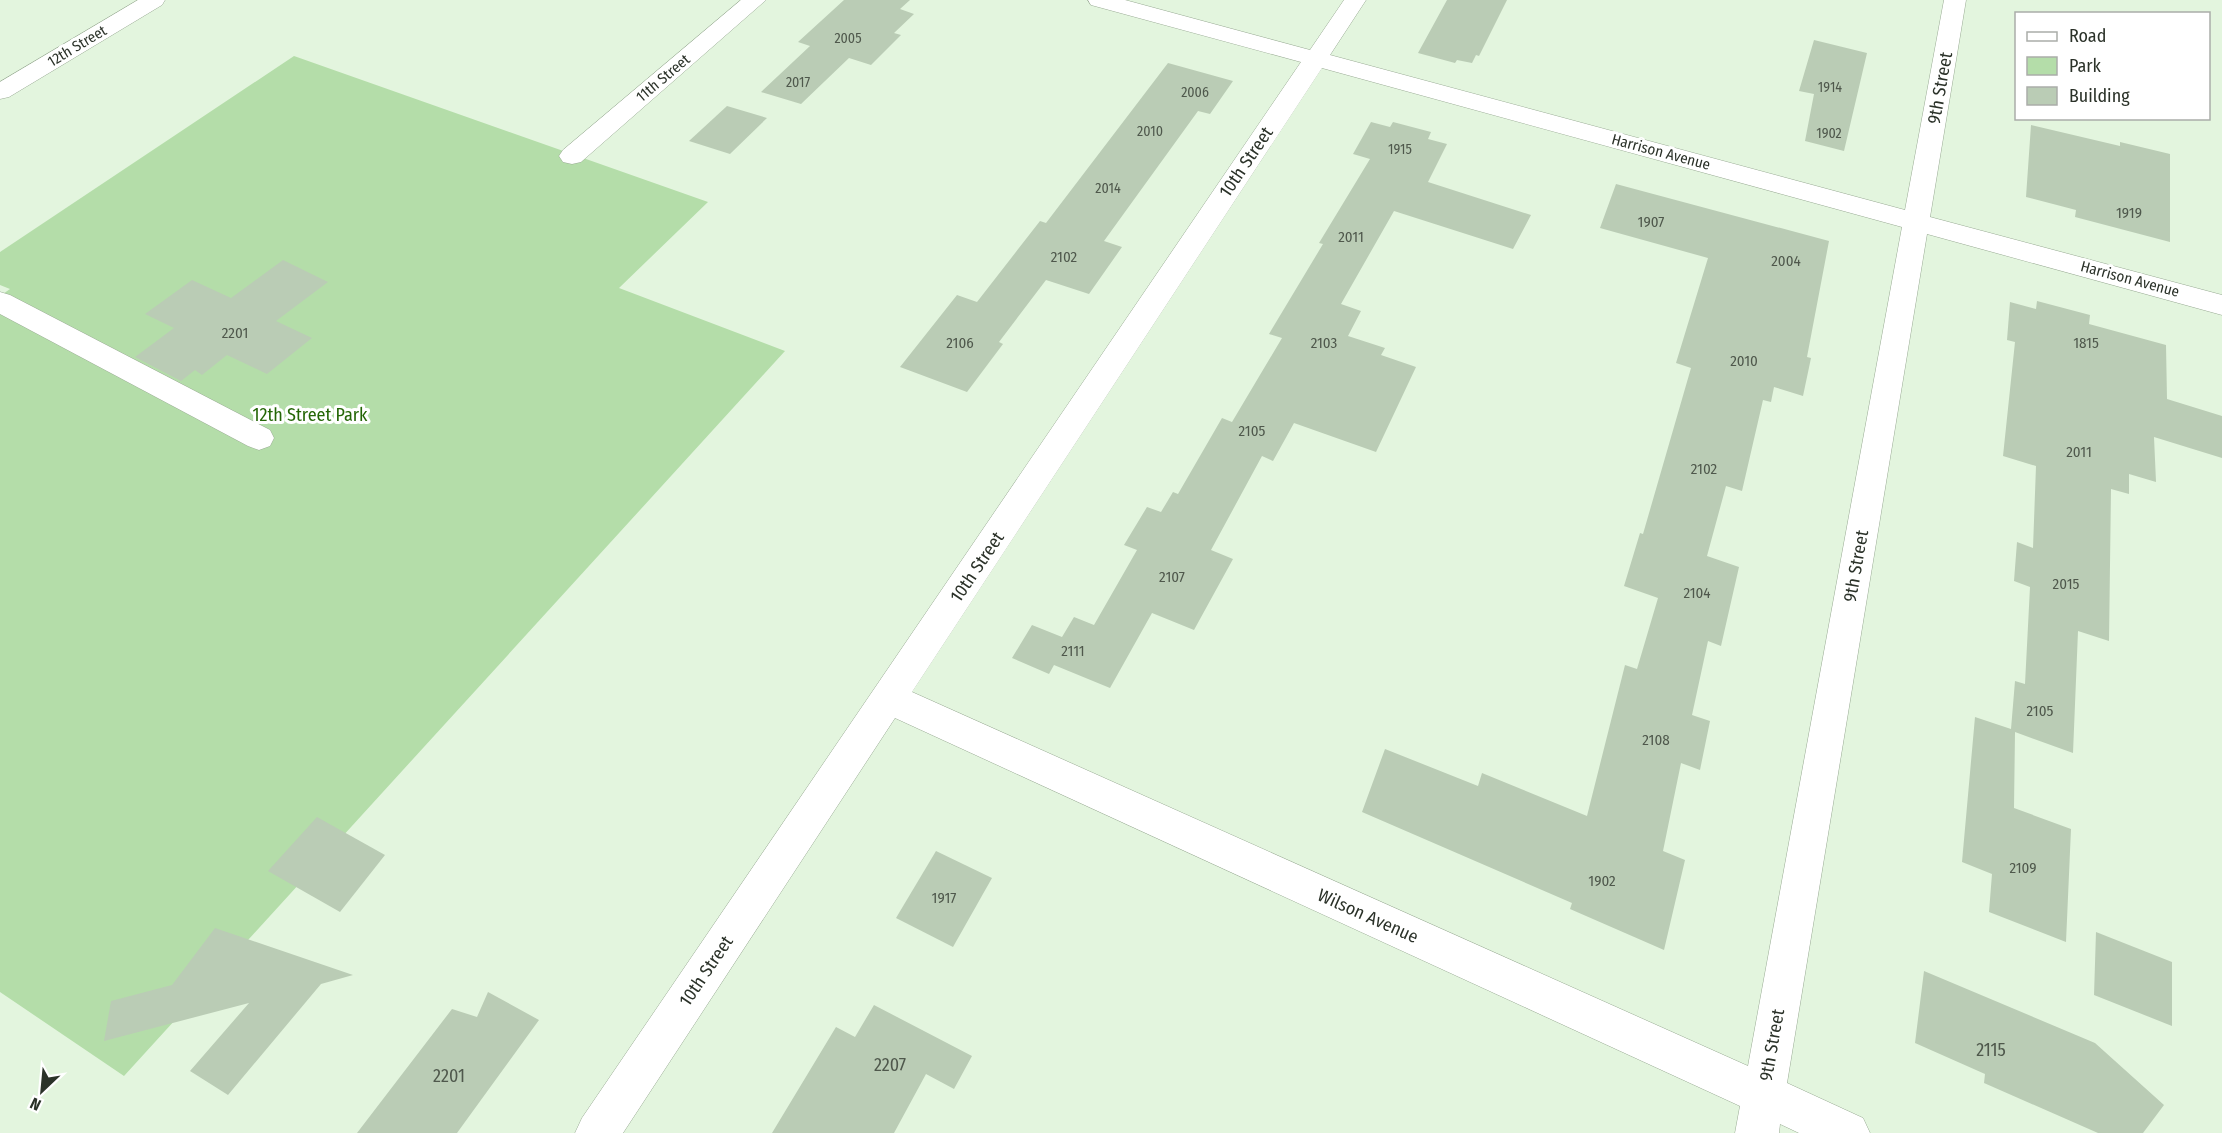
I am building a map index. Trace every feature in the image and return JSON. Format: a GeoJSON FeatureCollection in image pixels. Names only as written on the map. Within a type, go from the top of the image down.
{"type":"FeatureCollection","features":[{"type":"Feature","properties":{"kind":"street","name":"12th Street"},"geometry":{"type":"LineString","coordinates":[[0,92],[154,0]]}},
{"type":"Feature","properties":{"kind":"street","name":"11th Street"},"geometry":{"type":"LineString","coordinates":[[572,156],[754,0]]}},
{"type":"Feature","properties":{"kind":"street","name":"Harrison Avenue"},"geometry":{"type":"LineString","coordinates":[[1099,0],[2222,305]]}},
{"type":"Feature","properties":{"kind":"street","name":"10th Street"},"geometry":{"type":"LineString","coordinates":[[597,1133],[1354,0]]}},
{"type":"Feature","properties":{"kind":"street","name":"9th Street"},"geometry":{"type":"LineString","coordinates":[[1757,1133],[1955,0]]}},
{"type":"Feature","properties":{"kind":"street"},"geometry":{"type":"LineString","coordinates":[[0,302],[259,438]]}},
{"type":"Feature","properties":{"kind":"street","name":"Wilson Avenue"},"geometry":{"type":"LineString","coordinates":[[888,699],[1848,1133]]}},
{"type":"Feature","properties":{"kind":"green space","name":"12th Street Park"},"geometry":{"type":"Polygon","coordinates":[[[294,56],[708,202],[619,288],[785,351],[124,1076],[0,992],[0,296],[10,289],[0,285],[0,252],[294,56]]]}},
{"type":"Feature","properties":{"kind":"building"},"geometry":{"type":"Polygon","coordinates":[[[844,0],[910,0],[900,9],[914,14],[894,33],[901,35],[871,65],[849,58],[801,104],[761,92],[810,46],[798,42],[844,0]]]}},
{"type":"Feature","properties":{"kind":"building"},"geometry":{"type":"Polygon","coordinates":[[[1447,0],[1507,0],[1479,56],[1476,55],[1472,63],[1457,60],[1455,63],[1418,53],[1447,0]]]}},
{"type":"Feature","properties":{"kind":"building"},"geometry":{"type":"Polygon","coordinates":[[[1814,40],[1867,53],[1844,151],[1805,141],[1814,94],[1799,91],[1814,40]]]}},
{"type":"Feature","properties":{"kind":"building"},"geometry":{"type":"Polygon","coordinates":[[[1168,63],[1233,81],[1210,114],[1198,111],[1104,241],[1122,247],[1089,294],[1046,280],[999,342],[1003,344],[967,392],[900,367],[957,295],[977,302],[1040,221],[1046,223],[1168,63]]]}},
{"type":"Feature","properties":{"kind":"building"},"geometry":{"type":"Polygon","coordinates":[[[727,106],[767,118],[730,154],[689,141],[727,106]]]}},
{"type":"Feature","properties":{"kind":"building"},"geometry":{"type":"Polygon","coordinates":[[[1371,122],[1390,127],[1393,122],[1431,132],[1428,139],[1447,144],[1428,182],[1531,215],[1513,249],[1394,211],[1341,304],[1361,311],[1348,336],[1385,348],[1381,355],[1416,367],[1376,452],[1294,423],[1273,461],[1262,456],[1211,550],[1233,559],[1194,630],[1152,613],[1110,688],[1054,665],[1049,674],[1012,658],[1032,625],[1062,637],[1074,617],[1094,625],[1137,550],[1124,545],[1147,507],[1161,512],[1173,492],[1178,494],[1222,418],[1232,422],[1282,338],[1269,334],[1323,244],[1319,243],[1370,159],[1353,154],[1371,122]]]}},
{"type":"Feature","properties":{"kind":"building"},"geometry":{"type":"Polygon","coordinates":[[[2031,125],[2120,146],[2120,142],[2170,154],[2170,242],[2075,217],[2076,210],[2026,197],[2031,125]]]}},
{"type":"Feature","properties":{"kind":"building"},"geometry":{"type":"Polygon","coordinates":[[[1616,184],[1829,241],[1807,357],[1811,358],[1803,396],[1774,387],[1771,402],[1763,400],[1742,491],[1726,486],[1707,556],[1739,567],[1721,646],[1708,641],[1692,715],[1710,721],[1700,770],[1681,763],[1663,851],[1685,860],[1664,950],[1570,909],[1572,903],[1362,812],[1385,749],[1478,786],[1482,773],[1587,816],[1625,665],[1637,669],[1658,598],[1624,586],[1640,533],[1643,534],[1691,368],[1676,363],[1708,258],[1600,228],[1616,184]]]}},
{"type":"Feature","properties":{"kind":"building"},"geometry":{"type":"Polygon","coordinates":[[[283,260],[328,282],[276,321],[312,338],[267,374],[227,355],[202,375],[195,370],[181,381],[135,357],[174,328],[145,314],[192,280],[231,298],[283,260]]]}},
{"type":"Feature","properties":{"kind":"building"},"geometry":{"type":"Polygon","coordinates":[[[2037,301],[2090,315],[2089,324],[2166,345],[2167,399],[2222,416],[2222,458],[2154,437],[2156,482],[2129,474],[2129,494],[2111,489],[2109,641],[2078,631],[2073,753],[2015,732],[2014,808],[2071,829],[2066,942],[1989,912],[1992,874],[1962,862],[1975,717],[2011,729],[2015,681],[2025,684],[2030,587],[2014,581],[2017,542],[2033,548],[2036,466],[2003,456],[2015,342],[2007,340],[2010,302],[2036,309],[2037,301]]]}},
{"type":"Feature","properties":{"kind":"building"},"geometry":{"type":"Polygon","coordinates":[[[317,817],[385,855],[340,912],[268,871],[317,817]]]}},
{"type":"Feature","properties":{"kind":"building"},"geometry":{"type":"Polygon","coordinates":[[[936,851],[992,878],[953,947],[896,918],[936,851]]]}},
{"type":"Feature","properties":{"kind":"building"},"geometry":{"type":"Polygon","coordinates":[[[215,928],[353,975],[321,984],[228,1095],[190,1071],[249,1003],[104,1041],[111,1001],[172,985],[215,928]]]}},
{"type":"Feature","properties":{"kind":"building"},"geometry":{"type":"Polygon","coordinates":[[[2096,932],[2172,962],[2172,1026],[2094,995],[2096,932]]]}},
{"type":"Feature","properties":{"kind":"building"},"geometry":{"type":"Polygon","coordinates":[[[1924,971],[2095,1043],[2164,1105],[2143,1133],[2098,1133],[1984,1083],[1985,1074],[1915,1043],[1924,971]]]}},
{"type":"Feature","properties":{"kind":"building"},"geometry":{"type":"Polygon","coordinates":[[[488,992],[539,1020],[457,1133],[357,1133],[452,1009],[477,1017],[488,992]]]}},
{"type":"Feature","properties":{"kind":"building"},"geometry":{"type":"Polygon","coordinates":[[[874,1005],[972,1056],[954,1089],[926,1074],[894,1133],[772,1133],[836,1027],[855,1037],[874,1005]]]}}]}
